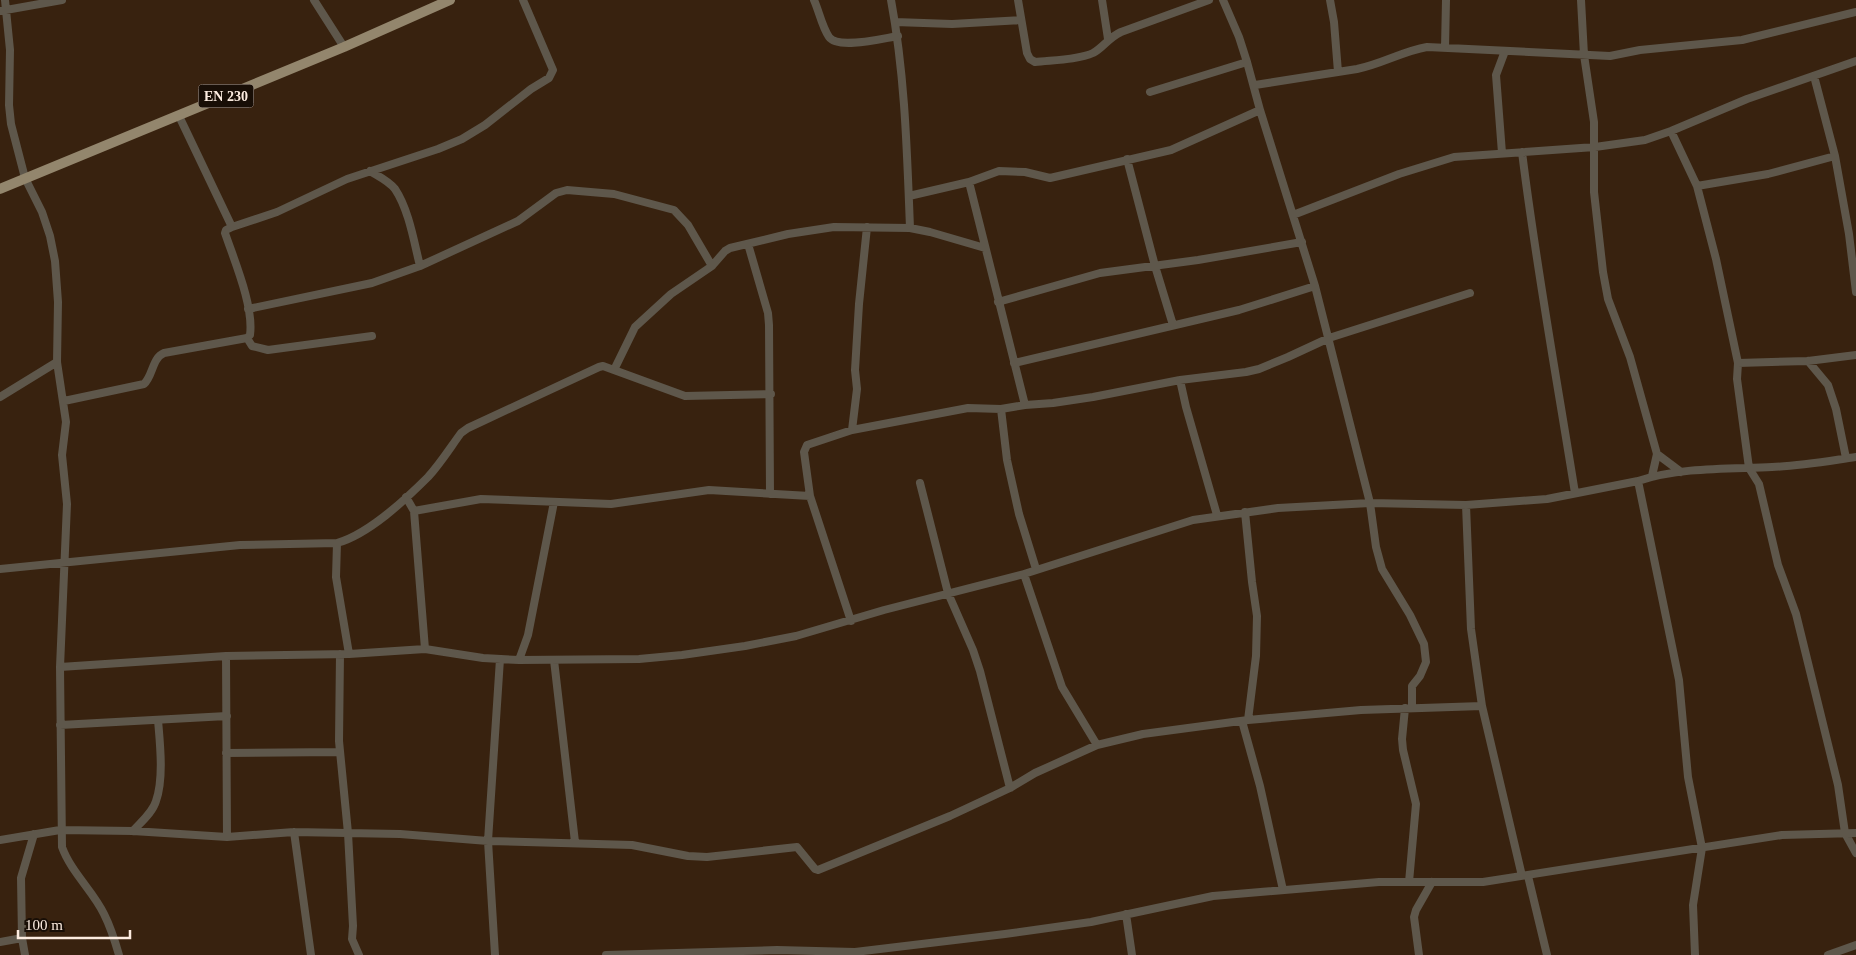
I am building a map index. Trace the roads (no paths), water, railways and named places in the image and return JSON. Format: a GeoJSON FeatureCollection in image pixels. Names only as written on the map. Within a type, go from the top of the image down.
{"type":"FeatureCollection","features":[{"type":"Feature","properties":{"kind":"main road","name":"EN 230"},"geometry":{"type":"LineString","coordinates":[[0,189],[344,47],[433,3],[450,0]]}},
{"type":"Feature","properties":{"kind":"street"},"geometry":{"type":"LineString","coordinates":[[5,0],[4,11],[10,50],[9,105],[16,144],[25,178],[42,212],[50,236],[55,261],[58,302],[58,362],[66,422],[62,455],[67,504],[63,562],[60,667],[60,830],[65,855],[104,913],[118,955]]}},
{"type":"Feature","properties":{"kind":"street"},"geometry":{"type":"LineString","coordinates":[[4,11],[62,0]]}},
{"type":"Feature","properties":{"kind":"street"},"geometry":{"type":"LineString","coordinates":[[314,0],[344,47]]}},
{"type":"Feature","properties":{"kind":"street"},"geometry":{"type":"LineString","coordinates":[[64,401],[144,384],[158,357],[164,353],[247,338],[250,335],[248,309],[243,286],[225,233],[226,230],[276,212],[347,178],[438,149],[462,139],[486,125],[531,89],[549,78],[553,70],[523,0]]}},
{"type":"Feature","properties":{"kind":"street"},"geometry":{"type":"LineString","coordinates":[[814,0],[828,37],[838,43],[847,44],[898,36]]}},
{"type":"Feature","properties":{"kind":"street"},"geometry":{"type":"LineString","coordinates":[[891,0],[898,36],[910,228]]}},
{"type":"Feature","properties":{"kind":"street"},"geometry":{"type":"LineString","coordinates":[[1018,0],[1027,53],[1030,59],[1035,62],[1084,56],[1100,49],[1108,39],[1121,32],[1208,0]]}},
{"type":"Feature","properties":{"kind":"street"},"geometry":{"type":"LineString","coordinates":[[1102,0],[1108,39]]}},
{"type":"Feature","properties":{"kind":"street"},"geometry":{"type":"LineString","coordinates":[[1223,0],[1239,37],[1315,286],[1370,503],[1376,547],[1382,569],[1424,644],[1426,662],[1420,676],[1412,686],[1402,739],[1416,804],[1409,882]]}},
{"type":"Feature","properties":{"kind":"street"},"geometry":{"type":"LineString","coordinates":[[1330,0],[1334,22],[1338,72]]}},
{"type":"Feature","properties":{"kind":"street"},"geometry":{"type":"LineString","coordinates":[[1445,48],[1446,0]]}},
{"type":"Feature","properties":{"kind":"street"},"geometry":{"type":"LineString","coordinates":[[1581,0],[1584,55],[1592,103],[1595,147],[1594,192],[1603,272],[1608,299],[1630,357],[1657,454],[1652,476]]}},
{"type":"Feature","properties":{"kind":"street"},"geometry":{"type":"LineString","coordinates":[[1254,85],[1372,66],[1413,50],[1427,47],[1610,56],[1640,50],[1742,40],[1856,12]]}},
{"type":"Feature","properties":{"kind":"street"},"geometry":{"type":"LineString","coordinates":[[895,22],[952,24],[1021,20]]}},
{"type":"Feature","properties":{"kind":"street"},"geometry":{"type":"LineString","coordinates":[[1502,153],[1496,75],[1505,51]]}},
{"type":"Feature","properties":{"kind":"street"},"geometry":{"type":"LineString","coordinates":[[1293,214],[1399,174],[1454,156],[1595,147],[1645,140],[1747,99],[1856,61]]}},
{"type":"Feature","properties":{"kind":"street"},"geometry":{"type":"LineString","coordinates":[[1150,92],[1247,62]]}},
{"type":"Feature","properties":{"kind":"street"},"geometry":{"type":"LineString","coordinates":[[1814,76],[1835,156],[1849,234],[1856,292]]}},
{"type":"Feature","properties":{"kind":"street"},"geometry":{"type":"LineString","coordinates":[[909,196],[969,182],[983,175],[1008,170],[1050,178],[1180,147],[1260,110]]}},
{"type":"Feature","properties":{"kind":"street"},"geometry":{"type":"LineString","coordinates":[[179,116],[232,227]]}},
{"type":"Feature","properties":{"kind":"street"},"geometry":{"type":"LineString","coordinates":[[1671,131],[1697,186],[1720,276],[1738,363],[1737,379],[1749,468],[1759,484],[1778,565],[1796,614],[1838,785],[1846,833],[1856,853]]}},
{"type":"Feature","properties":{"kind":"street"},"geometry":{"type":"LineString","coordinates":[[1522,152],[1534,248],[1575,493]]}},
{"type":"Feature","properties":{"kind":"street"},"geometry":{"type":"LineString","coordinates":[[1697,186],[1768,174],[1835,156]]}},
{"type":"Feature","properties":{"kind":"street"},"geometry":{"type":"LineString","coordinates":[[1127,159],[1155,266],[1173,325]]}},
{"type":"Feature","properties":{"kind":"street"},"geometry":{"type":"LineString","coordinates":[[370,171],[395,190],[410,224],[420,266]]}},
{"type":"Feature","properties":{"kind":"street"},"geometry":{"type":"LineString","coordinates":[[969,182],[1025,405]]}},
{"type":"Feature","properties":{"kind":"street"},"geometry":{"type":"LineString","coordinates":[[248,309],[372,283],[420,266],[518,221],[556,192],[567,190],[614,194],[674,210],[688,225],[712,266]]}},
{"type":"Feature","properties":{"kind":"street"},"geometry":{"type":"LineString","coordinates":[[614,370],[635,327],[671,294],[712,266],[725,251],[788,234],[834,226],[910,228],[985,248]]}},
{"type":"Feature","properties":{"kind":"street"},"geometry":{"type":"LineString","coordinates":[[852,430],[857,389],[854,370],[867,227]]}},
{"type":"Feature","properties":{"kind":"street"},"geometry":{"type":"LineString","coordinates":[[998,302],[1100,274],[1302,242]]}},
{"type":"Feature","properties":{"kind":"street"},"geometry":{"type":"LineString","coordinates":[[748,244],[768,313],[771,394],[770,494]]}},
{"type":"Feature","properties":{"kind":"street"},"geometry":{"type":"LineString","coordinates":[[1014,363],[1239,310],[1315,286]]}},
{"type":"Feature","properties":{"kind":"street"},"geometry":{"type":"LineString","coordinates":[[851,621],[810,496],[805,448],[807,445],[852,430],[968,408],[1001,409],[1053,403],[1180,380],[1246,372],[1259,369],[1329,338],[1470,294]]}},
{"type":"Feature","properties":{"kind":"street"},"geometry":{"type":"LineString","coordinates":[[247,338],[252,346],[268,350],[372,336]]}},
{"type":"Feature","properties":{"kind":"street"},"geometry":{"type":"LineString","coordinates":[[1738,363],[1808,361],[1856,355]]}},
{"type":"Feature","properties":{"kind":"street"},"geometry":{"type":"LineString","coordinates":[[1808,361],[1828,385],[1836,409],[1846,458]]}},
{"type":"Feature","properties":{"kind":"street"},"geometry":{"type":"LineString","coordinates":[[0,397],[58,362]]}},
{"type":"Feature","properties":{"kind":"street"},"geometry":{"type":"LineString","coordinates":[[0,569],[240,545],[337,543],[347,540],[406,497],[429,476],[461,433],[476,423],[594,368],[603,366],[685,396],[771,394]]}},
{"type":"Feature","properties":{"kind":"street"},"geometry":{"type":"LineString","coordinates":[[1180,380],[1218,516]]}},
{"type":"Feature","properties":{"kind":"street"},"geometry":{"type":"LineString","coordinates":[[1001,409],[1007,460],[1019,514],[1036,569]]}},
{"type":"Feature","properties":{"kind":"street"},"geometry":{"type":"LineString","coordinates":[[1657,454],[1681,472]]}},
{"type":"Feature","properties":{"kind":"street"},"geometry":{"type":"LineString","coordinates":[[60,667],[226,656],[350,654],[425,648],[519,660],[639,659],[691,653],[744,646],[796,636],[884,610],[1024,574],[1184,522],[1218,516],[1278,508],[1370,503],[1466,505],[1547,499],[1638,481],[1652,476],[1681,472],[1782,466],[1856,457]]}},
{"type":"Feature","properties":{"kind":"street"},"geometry":{"type":"LineString","coordinates":[[1638,481],[1679,680],[1688,777],[1702,848],[1693,905],[1695,955]]}},
{"type":"Feature","properties":{"kind":"street"},"geometry":{"type":"LineString","coordinates":[[920,483],[948,593],[974,650],[1010,788]]}},
{"type":"Feature","properties":{"kind":"street"},"geometry":{"type":"LineString","coordinates":[[414,511],[481,499],[611,504],[709,490],[810,496]]}},
{"type":"Feature","properties":{"kind":"street"},"geometry":{"type":"LineString","coordinates":[[406,497],[414,511],[425,648]]}},
{"type":"Feature","properties":{"kind":"street"},"geometry":{"type":"LineString","coordinates":[[519,660],[528,635],[554,502]]}},
{"type":"Feature","properties":{"kind":"street"},"geometry":{"type":"LineString","coordinates":[[1466,505],[1471,629],[1482,706],[1547,955]]}},
{"type":"Feature","properties":{"kind":"street"},"geometry":{"type":"LineString","coordinates":[[1245,512],[1257,616],[1256,656],[1245,721],[1283,890]]}},
{"type":"Feature","properties":{"kind":"street"},"geometry":{"type":"LineString","coordinates":[[337,543],[336,577],[350,654]]}},
{"type":"Feature","properties":{"kind":"street"},"geometry":{"type":"LineString","coordinates":[[1024,574],[1062,687],[1097,745]]}},
{"type":"Feature","properties":{"kind":"street"},"geometry":{"type":"LineString","coordinates":[[340,654],[340,752],[348,833],[352,936],[359,955]]}},
{"type":"Feature","properties":{"kind":"street"},"geometry":{"type":"LineString","coordinates":[[226,656],[227,837]]}},
{"type":"Feature","properties":{"kind":"street"},"geometry":{"type":"LineString","coordinates":[[495,955],[488,841],[500,659]]}},
{"type":"Feature","properties":{"kind":"street"},"geometry":{"type":"LineString","coordinates":[[554,660],[575,842]]}},
{"type":"Feature","properties":{"kind":"street"},"geometry":{"type":"LineString","coordinates":[[0,840],[60,830],[133,831],[227,837],[294,832],[400,834],[488,841],[632,845],[708,858],[797,846],[815,869],[822,869],[950,816],[1097,745],[1143,734],[1245,721],[1361,710],[1482,706]]}},
{"type":"Feature","properties":{"kind":"street"},"geometry":{"type":"LineString","coordinates":[[60,725],[227,716]]}},
{"type":"Feature","properties":{"kind":"street"},"geometry":{"type":"LineString","coordinates":[[133,831],[152,809],[156,801],[160,765],[158,720]]}},
{"type":"Feature","properties":{"kind":"street"},"geometry":{"type":"LineString","coordinates":[[226,753],[340,752]]}},
{"type":"Feature","properties":{"kind":"street"},"geometry":{"type":"LineString","coordinates":[[294,832],[311,955]]}},
{"type":"Feature","properties":{"kind":"street"},"geometry":{"type":"LineString","coordinates":[[606,955],[778,950],[855,952],[1091,922],[1214,896],[1379,882],[1483,882],[1782,835],[1856,833]]}},
{"type":"Feature","properties":{"kind":"street"},"geometry":{"type":"LineString","coordinates":[[25,955],[22,938],[21,878],[34,834]]}},
{"type":"Feature","properties":{"kind":"street"},"geometry":{"type":"LineString","coordinates":[[1419,955],[1414,918],[1416,910],[1432,882]]}},
{"type":"Feature","properties":{"kind":"street"},"geometry":{"type":"LineString","coordinates":[[1126,914],[1132,955]]}},
{"type":"Feature","properties":{"kind":"street"},"geometry":{"type":"LineString","coordinates":[[0,942],[22,938]]}},
{"type":"Feature","properties":{"kind":"street"},"geometry":{"type":"LineString","coordinates":[[1828,955],[1856,945]]}}]}
